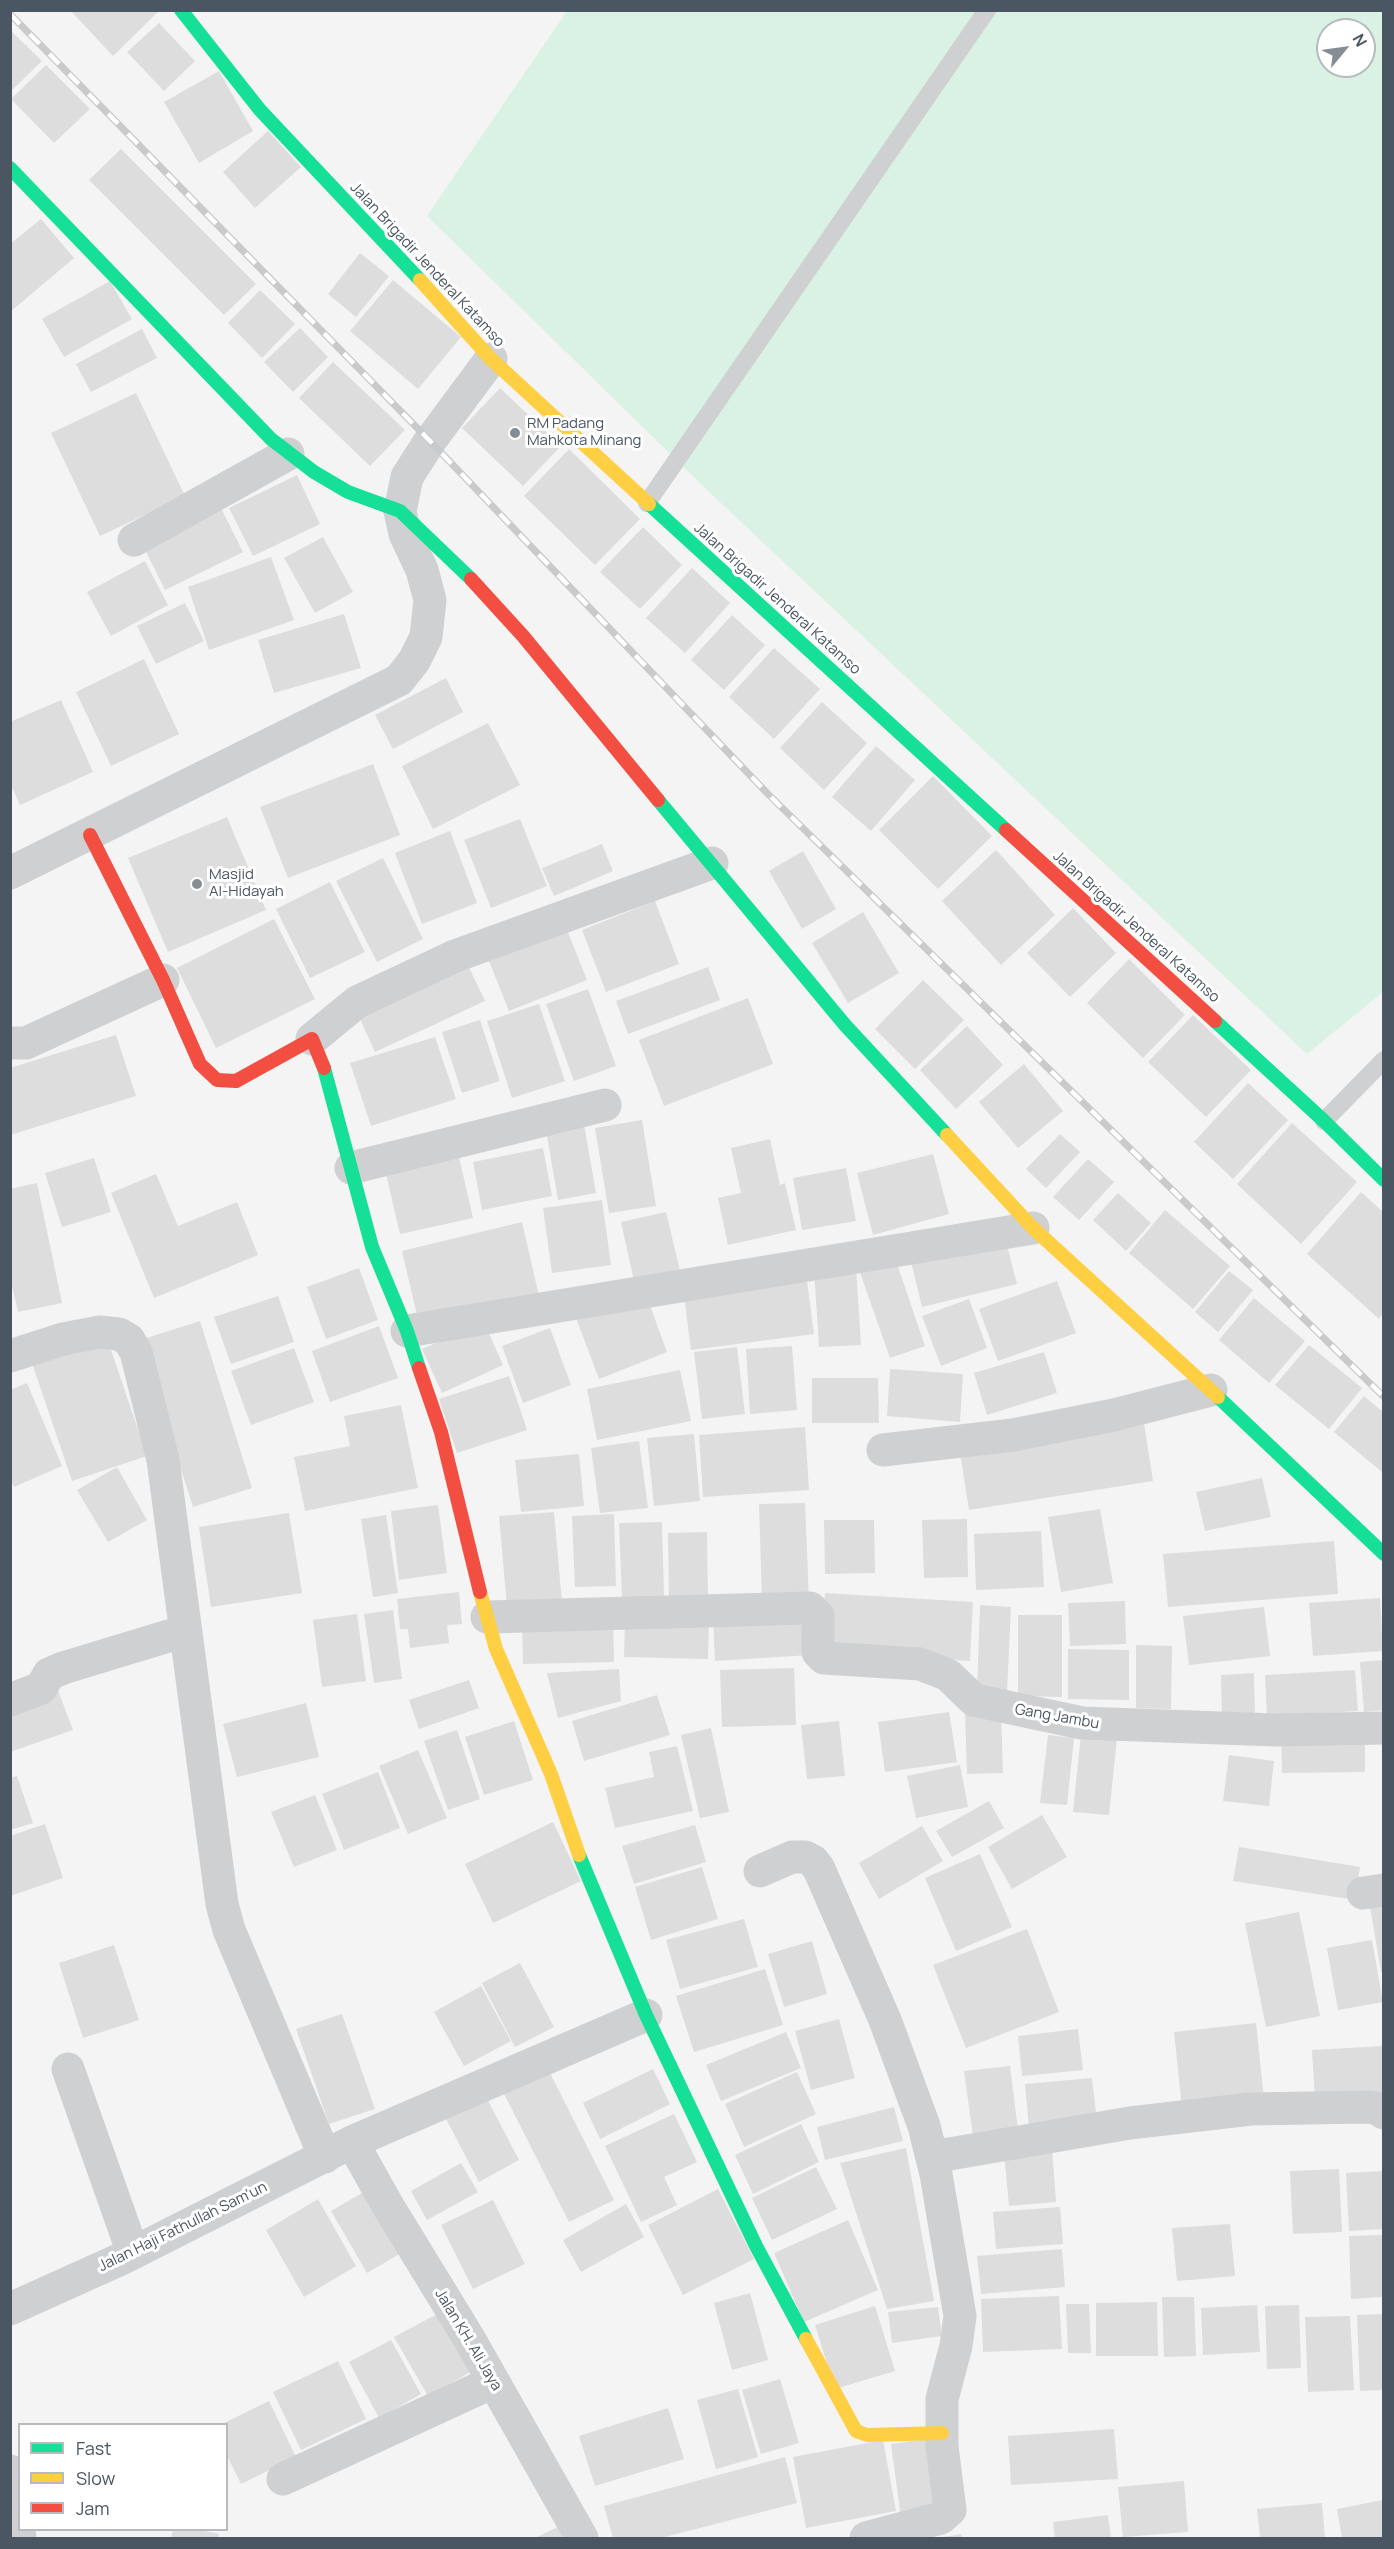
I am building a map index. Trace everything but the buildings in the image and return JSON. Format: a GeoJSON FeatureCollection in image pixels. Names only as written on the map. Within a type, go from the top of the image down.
{"type":"FeatureCollection","features":[{"type":"Feature","properties":{"kind":"main road","name":"Jalan Brigadir Jenderal Katamso"},"geometry":{"type":"LineString","coordinates":[[181,10],[260,110],[404,262],[491,359],[1324,1120],[1383,1180]]}},
{"type":"Feature","properties":{"kind":"main road"},"geometry":{"type":"LineString","coordinates":[[10,168],[194,361],[288,454],[348,492],[400,511],[456,563],[523,636],[845,1025],[1033,1228],[1211,1390],[1383,1554]]}},
{"type":"Feature","properties":{"kind":"main road"},"geometry":{"type":"LineString","coordinates":[[90,835],[163,980],[200,1064],[217,1080],[236,1080],[312,1039],[328,1078],[372,1247],[407,1331],[441,1432],[472,1566],[496,1648],[551,1774],[588,1881],[646,2015],[756,2246],[851,2425],[856,2431],[867,2435],[942,2433]]}},
{"type":"Feature","properties":{"kind":"street"},"geometry":{"type":"LineString","coordinates":[[10,873],[399,680],[414,662],[426,637],[430,600],[422,570],[405,534],[400,511],[408,477],[430,441],[491,359]]}},
{"type":"Feature","properties":{"kind":"street"},"geometry":{"type":"LineString","coordinates":[[134,540],[288,454]]}},
{"type":"Feature","properties":{"kind":"street"},"geometry":{"type":"LineString","coordinates":[[312,1039],[357,1002],[455,956],[712,863]]}},
{"type":"Feature","properties":{"kind":"street"},"geometry":{"type":"LineString","coordinates":[[10,1043],[26,1043],[163,980]]}},
{"type":"Feature","properties":{"kind":"street"},"geometry":{"type":"LineString","coordinates":[[351,1168],[605,1105]]}},
{"type":"Feature","properties":{"kind":"street"},"geometry":{"type":"LineString","coordinates":[[407,1331],[1033,1228]]}},
{"type":"Feature","properties":{"kind":"street","name":"Jalan KH. Ali Jaya"},"geometry":{"type":"LineString","coordinates":[[10,1356],[63,1339],[100,1332],[119,1334],[129,1340],[136,1352],[163,1460],[218,1880],[229,1930],[339,2149],[493,2382],[582,2538]]}},
{"type":"Feature","properties":{"kind":"street"},"geometry":{"type":"LineString","coordinates":[[883,1450],[1012,1435],[1114,1415],[1211,1390]]}},
{"type":"Feature","properties":{"kind":"street","name":"Gang Jambu"},"geometry":{"type":"LineString","coordinates":[[487,1617],[810,1608],[818,1616],[819,1655],[828,1659],[920,1664],[948,1674],[974,1700],[1082,1723],[1276,1730],[1383,1728]]}},
{"type":"Feature","properties":{"kind":"street"},"geometry":{"type":"LineString","coordinates":[[10,1700],[41,1688],[53,1672],[185,1631]]}},
{"type":"Feature","properties":{"kind":"street"},"geometry":{"type":"LineString","coordinates":[[760,1871],[792,1857],[805,1857],[813,1861],[819,1869],[898,2052],[924,2126],[932,2157],[960,2316],[956,2346],[942,2399],[942,2433],[950,2510],[941,2518],[866,2538]]}},
{"type":"Feature","properties":{"kind":"street","name":"Jalan Haji Fathullah Sam'un"},"geometry":{"type":"LineString","coordinates":[[10,2308],[133,2253],[339,2149],[646,2015]]}},
{"type":"Feature","properties":{"kind":"street"},"geometry":{"type":"LineString","coordinates":[[68,2069],[133,2253]]}},
{"type":"Feature","properties":{"kind":"street"},"geometry":{"type":"LineString","coordinates":[[932,2157],[1130,2123],[1251,2109],[1376,2108],[1383,2113]]}},
{"type":"Feature","properties":{"kind":"street"},"geometry":{"type":"LineString","coordinates":[[283,2479],[493,2382]]}},
{"type":"Feature","properties":{"kind":"street"},"geometry":{"type":"LineString","coordinates":[[10,2472],[18,2525]]}},
{"type":"Feature","properties":{"kind":"lane"},"geometry":{"type":"LineString","coordinates":[[647,502],[987,10]]}},
{"type":"Feature","properties":{"kind":"lane"},"geometry":{"type":"LineString","coordinates":[[1324,1120],[1383,1060]]}},
{"type":"Feature","properties":{"kind":"green space"},"geometry":{"type":"Polygon","coordinates":[[[567,11],[1383,11],[1383,992],[1307,1054],[706,489],[427,216],[567,11]]]}},
{"type":"Feature","properties":{"kind":"railway"},"geometry":{"type":"LineString","coordinates":[[10,14],[430,441],[768,794],[1384,1397]]}},
{"type":"Feature","properties":{"kind":"traffic: fast"},"geometry":{"type":"LineString","coordinates":[[181,10],[260,110],[420,280]]}},
{"type":"Feature","properties":{"kind":"traffic: fast"},"geometry":{"type":"LineString","coordinates":[[10,168],[271,439],[314,472],[348,492],[400,511],[471,579]]}},
{"type":"Feature","properties":{"kind":"traffic: fast"},"geometry":{"type":"LineString","coordinates":[[649,504],[1006,830]]}},
{"type":"Feature","properties":{"kind":"traffic: fast"},"geometry":{"type":"LineString","coordinates":[[658,800],[845,1025],[947,1135]]}},
{"type":"Feature","properties":{"kind":"traffic: fast"},"geometry":{"type":"LineString","coordinates":[[1215,1021],[1324,1121],[1384,1180]]}},
{"type":"Feature","properties":{"kind":"traffic: fast"},"geometry":{"type":"LineString","coordinates":[[324,1068],[372,1247],[407,1331],[419,1368]]}},
{"type":"Feature","properties":{"kind":"traffic: fast"},"geometry":{"type":"LineString","coordinates":[[1218,1397],[1384,1554]]}},
{"type":"Feature","properties":{"kind":"traffic: fast"},"geometry":{"type":"LineString","coordinates":[[579,1855],[646,2015],[756,2246],[806,2339]]}},
{"type":"Feature","properties":{"kind":"traffic: slow"},"geometry":{"type":"LineString","coordinates":[[420,280],[491,359],[649,504]]}},
{"type":"Feature","properties":{"kind":"traffic: slow"},"geometry":{"type":"LineString","coordinates":[[947,1135],[1033,1228],[1218,1397]]}},
{"type":"Feature","properties":{"kind":"traffic: slow"},"geometry":{"type":"LineString","coordinates":[[480,1592],[496,1649],[551,1774],[579,1855]]}},
{"type":"Feature","properties":{"kind":"traffic: slow"},"geometry":{"type":"LineString","coordinates":[[806,2339],[856,2431],[867,2435],[942,2433]]}},
{"type":"Feature","properties":{"kind":"traffic: jam"},"geometry":{"type":"LineString","coordinates":[[471,579],[523,636],[658,800]]}},
{"type":"Feature","properties":{"kind":"traffic: jam"},"geometry":{"type":"LineString","coordinates":[[1006,830],[1215,1021]]}},
{"type":"Feature","properties":{"kind":"traffic: jam"},"geometry":{"type":"LineString","coordinates":[[90,835],[163,980],[200,1064],[217,1080],[236,1081],[312,1039],[324,1068]]}},
{"type":"Feature","properties":{"kind":"traffic: jam"},"geometry":{"type":"LineString","coordinates":[[419,1368],[441,1432],[480,1592]]}},
{"type":"Feature","properties":{"kind":"place","name":"RM Padang Mahkota Minang"},"geometry":{"type":"Point","coordinates":[515,433]}},
{"type":"Feature","properties":{"kind":"place","name":"Masjid Al-Hidayah"},"geometry":{"type":"Point","coordinates":[197,884]}}]}
